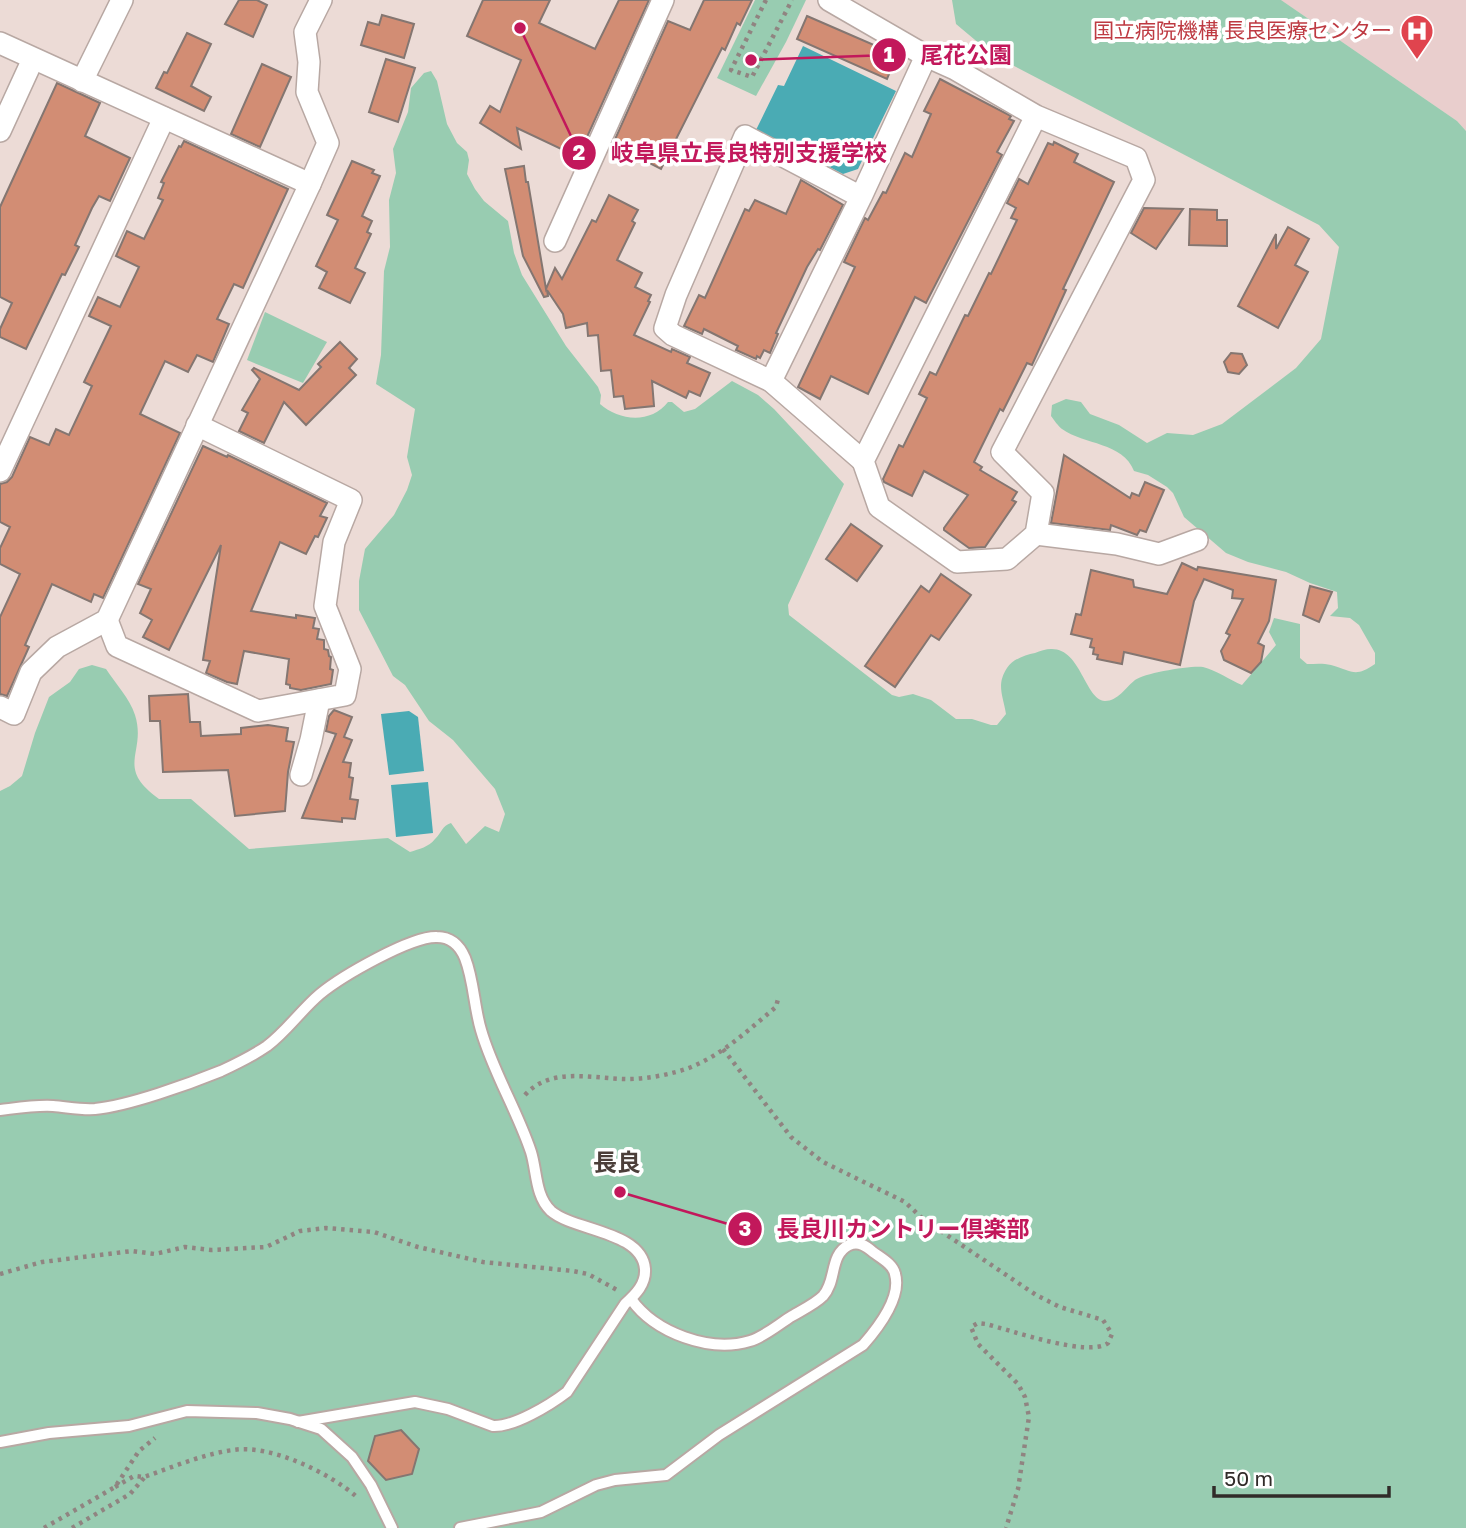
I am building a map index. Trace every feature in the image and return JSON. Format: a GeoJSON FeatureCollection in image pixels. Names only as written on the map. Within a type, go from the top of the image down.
{"type":"FeatureCollection","features":[{"type":"Feature","properties":{"kind":"street"},"geometry":{"type":"LineString","coordinates":[[82,81],[122,0]]}},
{"type":"Feature","properties":{"kind":"street"},"geometry":{"type":"LineString","coordinates":[[0,707],[14,714],[31,671],[57,647],[107,620],[310,184],[328,143],[307,92],[309,62],[305,32],[321,0]]}},
{"type":"Feature","properties":{"kind":"street"},"geometry":{"type":"LineString","coordinates":[[555,241],[663,0]]}},
{"type":"Feature","properties":{"kind":"street"},"geometry":{"type":"LineString","coordinates":[[829,0],[1036,116],[1136,158],[1144,180],[1002,453],[1044,493],[1036,534],[1007,559],[957,562],[879,507],[863,461],[771,381],[673,335],[666,328],[676,295],[745,136],[861,197]]}},
{"type":"Feature","properties":{"kind":"street"},"geometry":{"type":"LineString","coordinates":[[0,43],[310,184]]}},
{"type":"Feature","properties":{"kind":"street"},"geometry":{"type":"LineString","coordinates":[[771,381],[926,56]]}},
{"type":"Feature","properties":{"kind":"street"},"geometry":{"type":"LineString","coordinates":[[0,131],[33,59]]}},
{"type":"Feature","properties":{"kind":"street"},"geometry":{"type":"LineString","coordinates":[[863,461],[1036,116]]}},
{"type":"Feature","properties":{"kind":"street"},"geometry":{"type":"LineString","coordinates":[[0,471],[164,118]]}},
{"type":"Feature","properties":{"kind":"street"},"geometry":{"type":"LineString","coordinates":[[107,620],[117,646],[258,711],[345,695],[349,669],[324,606],[334,542],[351,500],[197,425]]}},
{"type":"Feature","properties":{"kind":"street"},"geometry":{"type":"LineString","coordinates":[[1036,534],[1117,544],[1159,554],[1197,540]]}},
{"type":"Feature","properties":{"kind":"street"},"geometry":{"type":"LineString","coordinates":[[301,775],[319,700]]}},
{"type":"Feature","properties":{"kind":"lane"},"geometry":{"type":"LineString","coordinates":[[0,1110],[30,1107],[108,1107],[222,1070],[266,1046],[321,994],[401,946],[426,937],[446,938],[456,944],[464,957],[480,1029],[498,1077],[515,1111],[533,1159],[539,1192],[548,1208],[559,1218],[628,1243],[644,1261],[645,1276],[638,1293],[625,1304],[567,1392],[554,1402],[503,1426],[493,1426],[449,1409],[415,1402],[298,1422]]}},
{"type":"Feature","properties":{"kind":"lane"},"geometry":{"type":"LineString","coordinates":[[460,1528],[541,1512],[606,1483],[666,1475],[719,1435],[863,1345],[887,1313],[895,1289],[895,1273],[888,1263],[865,1246],[858,1243],[848,1246],[840,1252],[824,1295],[751,1341],[706,1343],[677,1335],[638,1309],[631,1299]]}},
{"type":"Feature","properties":{"kind":"lane"},"geometry":{"type":"LineString","coordinates":[[0,1442],[49,1433],[130,1426],[187,1411],[257,1413],[321,1429],[352,1457],[388,1515],[393,1528]]}},
{"type":"Feature","properties":{"kind":"path"},"geometry":{"type":"LineString","coordinates":[[766,0],[731,70],[752,77],[792,0]]}},
{"type":"Feature","properties":{"kind":"path"},"geometry":{"type":"LineString","coordinates":[[515,1111],[528,1092],[540,1082],[553,1078],[652,1077],[694,1066],[723,1049],[776,1007],[778,999]]}},
{"type":"Feature","properties":{"kind":"path"},"geometry":{"type":"LineString","coordinates":[[723,1049],[791,1137],[823,1163],[905,1202],[923,1219],[1037,1295],[1060,1307],[1103,1320],[1110,1327],[1112,1334],[1108,1343],[1097,1348],[1057,1344],[986,1324],[978,1323],[971,1327],[978,1343],[1018,1384],[1025,1397],[1029,1417],[1018,1489],[1006,1528]]}},
{"type":"Feature","properties":{"kind":"path"},"geometry":{"type":"LineString","coordinates":[[0,1274],[42,1262],[132,1251],[155,1254],[185,1247],[211,1250],[266,1247],[300,1231],[326,1228],[374,1232],[418,1247],[483,1262],[580,1273],[605,1283],[631,1299]]}},
{"type":"Feature","properties":{"kind":"path"},"geometry":{"type":"LineString","coordinates":[[115,1487],[139,1451],[164,1433]]}},
{"type":"Feature","properties":{"kind":"path"},"geometry":{"type":"LineString","coordinates":[[44,1528],[134,1476],[144,1477],[236,1449],[263,1452],[315,1468],[344,1486],[363,1503],[388,1515]]}},
{"type":"Feature","properties":{"kind":"path"},"geometry":{"type":"LineString","coordinates":[[72,1528],[130,1494],[144,1477]]}},
{"type":"Feature","properties":{"kind":"shaded area","name":"国立病院機構 長良医療センター"},"geometry":{"type":"Polygon","coordinates":[[[1281,0],[1466,0],[1466,131],[1457,121],[1281,0]]]}},
{"type":"Feature","properties":{"kind":"green space"},"geometry":{"type":"Polygon","coordinates":[[[755,0],[806,0],[756,96],[717,78],[755,0]]]}},
{"type":"Feature","properties":{"kind":"green space"},"geometry":{"type":"Polygon","coordinates":[[[952,0],[1281,0],[1457,121],[1466,131],[1466,1528],[0,1528],[0,791],[22,776],[49,697],[70,682],[79,669],[92,665],[106,669],[135,715],[138,728],[135,768],[138,778],[159,799],[191,799],[249,849],[388,838],[410,852],[430,844],[451,823],[466,844],[485,826],[499,832],[505,814],[495,789],[453,740],[429,721],[405,685],[393,676],[359,610],[359,581],[365,549],[394,515],[412,475],[407,457],[415,409],[376,384],[381,355],[384,271],[390,247],[389,200],[396,173],[393,149],[408,112],[411,88],[424,73],[431,71],[437,81],[447,124],[457,143],[467,152],[467,174],[484,201],[508,221],[514,253],[522,275],[566,346],[598,387],[600,404],[616,414],[635,418],[653,414],[668,402],[672,402],[684,412],[695,409],[732,381],[758,395],[774,409],[844,484],[788,605],[789,615],[892,695],[899,697],[913,694],[931,700],[956,719],[972,719],[997,725],[1006,714],[1001,685],[1007,668],[1020,658],[1051,649],[1061,651],[1069,657],[1092,692],[1105,701],[1118,696],[1140,677],[1189,667],[1208,668],[1242,685],[1276,645],[1269,632],[1274,618],[1300,624],[1300,658],[1307,664],[1328,664],[1358,672],[1375,664],[1375,653],[1359,625],[1350,618],[1330,616],[1338,608],[1337,592],[1226,553],[1184,517],[1173,493],[1167,487],[1148,475],[1134,471],[1121,454],[1112,449],[1062,429],[1051,416],[1052,405],[1066,399],[1081,402],[1090,414],[1119,425],[1147,443],[1167,433],[1193,435],[1222,424],[1296,368],[1321,339],[1339,247],[1319,225],[993,55],[956,24],[952,0]]]}},
{"type":"Feature","properties":{"kind":"green space"},"geometry":{"type":"Polygon","coordinates":[[[265,312],[327,342],[303,383],[247,360],[265,312]]]}},
{"type":"Feature","properties":{"kind":"water"},"geometry":{"type":"Polygon","coordinates":[[[803,46],[896,91],[858,169],[843,174],[756,130],[778,85],[784,86],[803,46]]]}},
{"type":"Feature","properties":{"kind":"water"},"geometry":{"type":"Polygon","coordinates":[[[409,711],[418,717],[424,771],[389,775],[381,714],[409,711]]]}},
{"type":"Feature","properties":{"kind":"water"},"geometry":{"type":"Polygon","coordinates":[[[428,782],[433,833],[396,837],[391,785],[428,782]]]}},
{"type":"Feature","properties":{"kind":"building"},"geometry":{"type":"Polygon","coordinates":[[[239,0],[257,0],[267,5],[253,37],[225,24],[239,0]]]}},
{"type":"Feature","properties":{"kind":"building"},"geometry":{"type":"Polygon","coordinates":[[[483,0],[550,0],[539,23],[595,49],[619,0],[649,0],[578,157],[517,128],[521,149],[480,123],[490,106],[500,112],[521,60],[467,36],[483,0]]]}},
{"type":"Feature","properties":{"kind":"building"},"geometry":{"type":"Polygon","coordinates":[[[704,0],[752,0],[740,25],[737,23],[725,50],[722,48],[661,169],[612,146],[668,21],[690,30],[704,0]]]}},
{"type":"Feature","properties":{"kind":"building"},"geometry":{"type":"Polygon","coordinates":[[[382,15],[414,24],[404,58],[361,45],[368,22],[379,25],[382,15]]]}},
{"type":"Feature","properties":{"kind":"building"},"geometry":{"type":"Polygon","coordinates":[[[807,16],[897,55],[887,79],[797,39],[807,16]]]}},
{"type":"Feature","properties":{"kind":"building"},"geometry":{"type":"Polygon","coordinates":[[[187,33],[211,44],[191,86],[211,97],[204,111],[156,88],[164,72],[167,73],[187,33]]]}},
{"type":"Feature","properties":{"kind":"building"},"geometry":{"type":"Polygon","coordinates":[[[386,59],[415,68],[398,122],[369,112],[386,59]]]}},
{"type":"Feature","properties":{"kind":"building"},"geometry":{"type":"Polygon","coordinates":[[[262,64],[291,77],[260,147],[231,134],[262,64]]]}},
{"type":"Feature","properties":{"kind":"building"},"geometry":{"type":"Polygon","coordinates":[[[940,79],[1011,116],[1009,119],[1014,121],[997,152],[1002,155],[926,303],[915,297],[868,394],[831,376],[820,399],[798,387],[855,267],[844,262],[865,218],[868,220],[883,192],[886,193],[905,153],[912,157],[931,114],[924,111],[940,79]]]}},
{"type":"Feature","properties":{"kind":"building"},"geometry":{"type":"Polygon","coordinates":[[[57,83],[100,103],[85,136],[130,158],[110,201],[99,196],[92,208],[75,245],[79,247],[65,275],[62,274],[26,349],[0,337],[0,329],[12,303],[0,297],[0,207],[57,83]]]}},
{"type":"Feature","properties":{"kind":"building"},"geometry":{"type":"Polygon","coordinates":[[[184,141],[288,189],[243,288],[234,284],[217,319],[229,324],[213,362],[197,355],[188,372],[165,361],[140,414],[180,433],[103,598],[94,594],[91,602],[52,584],[25,645],[29,647],[7,696],[0,694],[0,617],[20,574],[0,564],[0,548],[10,527],[0,522],[0,484],[12,477],[30,437],[49,445],[56,429],[69,435],[92,386],[84,382],[111,326],[89,316],[98,297],[120,307],[139,267],[116,256],[127,231],[144,239],[163,200],[158,198],[164,183],[161,182],[184,141]]]}},
{"type":"Feature","properties":{"kind":"building"},"geometry":{"type":"Polygon","coordinates":[[[1054,142],[1078,154],[1074,162],[1114,182],[1063,289],[1066,290],[1032,365],[1027,363],[974,462],[982,467],[980,470],[1017,492],[1012,500],[1016,502],[985,547],[969,548],[944,530],[968,495],[924,471],[912,496],[883,479],[899,445],[903,447],[927,398],[919,394],[930,372],[936,375],[1017,220],[1011,218],[1016,208],[1007,203],[1019,179],[1028,184],[1048,143],[1053,145],[1054,142]]]}},
{"type":"Feature","properties":{"kind":"building"},"geometry":{"type":"Polygon","coordinates":[[[352,161],[374,170],[372,173],[380,176],[362,216],[372,221],[367,232],[371,234],[355,268],[365,273],[350,303],[319,288],[327,272],[316,266],[338,220],[327,215],[352,161]]]}},
{"type":"Feature","properties":{"kind":"building"},"geometry":{"type":"Polygon","coordinates":[[[524,166],[546,289],[555,268],[562,279],[592,220],[596,222],[609,195],[638,210],[632,221],[635,223],[617,260],[642,273],[635,287],[651,295],[634,335],[671,352],[672,349],[690,357],[687,363],[710,373],[700,396],[689,391],[686,398],[652,381],[654,406],[625,409],[623,396],[614,397],[611,370],[601,371],[598,335],[588,336],[587,323],[566,328],[563,314],[547,290],[548,296],[544,297],[523,256],[505,169],[524,166]]]}},
{"type":"Feature","properties":{"kind":"building"},"geometry":{"type":"Polygon","coordinates":[[[801,180],[843,205],[820,250],[818,249],[807,267],[776,333],[778,334],[770,353],[764,350],[760,358],[757,356],[756,359],[736,350],[738,346],[704,329],[702,334],[684,326],[699,295],[705,298],[745,209],[749,211],[755,200],[786,214],[801,180]]]}},
{"type":"Feature","properties":{"kind":"building"},"geometry":{"type":"Polygon","coordinates":[[[1144,208],[1183,209],[1156,249],[1131,233],[1144,208]]]}},
{"type":"Feature","properties":{"kind":"building"},"geometry":{"type":"Polygon","coordinates":[[[1190,209],[1217,210],[1217,220],[1227,220],[1227,246],[1189,245],[1190,209]]]}},
{"type":"Feature","properties":{"kind":"building"},"geometry":{"type":"Polygon","coordinates":[[[1288,227],[1309,239],[1295,265],[1308,272],[1278,328],[1238,306],[1276,234],[1276,249],[1288,227]]]}},
{"type":"Feature","properties":{"kind":"building"},"geometry":{"type":"Polygon","coordinates":[[[340,342],[357,359],[349,368],[356,375],[306,425],[284,402],[264,443],[239,431],[248,413],[242,410],[260,379],[252,370],[254,368],[299,390],[321,367],[318,364],[340,342]]]}},
{"type":"Feature","properties":{"kind":"building"},"geometry":{"type":"Polygon","coordinates":[[[1231,353],[1242,354],[1247,365],[1239,374],[1228,372],[1224,362],[1231,353]]]}},
{"type":"Feature","properties":{"kind":"building"},"geometry":{"type":"Polygon","coordinates":[[[203,446],[227,457],[228,455],[327,503],[320,516],[327,518],[306,554],[280,542],[251,611],[315,618],[313,628],[319,629],[317,639],[324,640],[324,649],[328,650],[331,657],[331,684],[301,690],[290,688],[290,685],[286,684],[289,659],[244,651],[237,684],[206,673],[210,661],[203,660],[221,545],[169,650],[143,637],[152,620],[140,613],[151,589],[138,584],[203,446]]]}},
{"type":"Feature","properties":{"kind":"building"},"geometry":{"type":"Polygon","coordinates":[[[1064,455],[1130,498],[1132,493],[1139,496],[1145,482],[1164,490],[1146,532],[1140,530],[1137,535],[1111,525],[1110,530],[1051,523],[1064,455]]]}},
{"type":"Feature","properties":{"kind":"building"},"geometry":{"type":"Polygon","coordinates":[[[851,524],[882,546],[857,581],[826,559],[851,524]]]}},
{"type":"Feature","properties":{"kind":"building"},"geometry":{"type":"Polygon","coordinates":[[[1182,563],[1197,570],[1198,567],[1276,580],[1269,621],[1258,643],[1264,646],[1261,662],[1251,673],[1224,660],[1221,651],[1230,635],[1226,633],[1243,599],[1232,598],[1233,590],[1204,579],[1194,601],[1180,665],[1124,652],[1122,664],[1097,659],[1098,655],[1093,654],[1094,648],[1090,647],[1092,639],[1071,634],[1076,614],[1081,615],[1091,570],[1133,580],[1134,587],[1167,594],[1182,563]]]}},
{"type":"Feature","properties":{"kind":"building"},"geometry":{"type":"Polygon","coordinates":[[[941,574],[971,595],[939,640],[931,635],[895,687],[865,666],[921,586],[929,592],[941,574]]]}},
{"type":"Feature","properties":{"kind":"building"},"geometry":{"type":"Polygon","coordinates":[[[1310,586],[1332,592],[1319,622],[1303,615],[1310,586]]]}},
{"type":"Feature","properties":{"kind":"building"},"geometry":{"type":"Polygon","coordinates":[[[188,694],[190,722],[200,722],[201,736],[241,734],[241,728],[268,725],[288,728],[286,741],[294,742],[285,811],[235,816],[228,770],[163,772],[160,721],[150,721],[149,696],[188,694]]]}},
{"type":"Feature","properties":{"kind":"building"},"geometry":{"type":"Polygon","coordinates":[[[334,710],[352,717],[344,737],[352,740],[343,762],[351,763],[349,777],[353,778],[350,799],[358,800],[355,819],[342,818],[342,822],[302,818],[336,734],[326,731],[329,716],[334,710]]]}},
{"type":"Feature","properties":{"kind":"building"},"geometry":{"type":"Polygon","coordinates":[[[401,1430],[419,1449],[412,1474],[386,1480],[368,1461],[375,1436],[401,1430]]]}},
{"type":"Feature","properties":{"kind":"place","name":"岐阜県立長良特別支援学校"},"geometry":{"type":"Point","coordinates":[520,28]}},
{"type":"Feature","properties":{"kind":"place","name":"尾花公園"},"geometry":{"type":"Point","coordinates":[751,60]}},
{"type":"Feature","properties":{"kind":"place","name":"国立病院機構 長良医療センター"},"geometry":{"type":"Point","coordinates":[1417,61]}},
{"type":"Feature","properties":{"kind":"place","name":"長良川カントリー倶楽部"},"geometry":{"type":"Point","coordinates":[620,1192]}},
{"type":"Feature","properties":{"kind":"district","name":"長良"},"geometry":{"type":"Point","coordinates":[617,1163]}}]}
